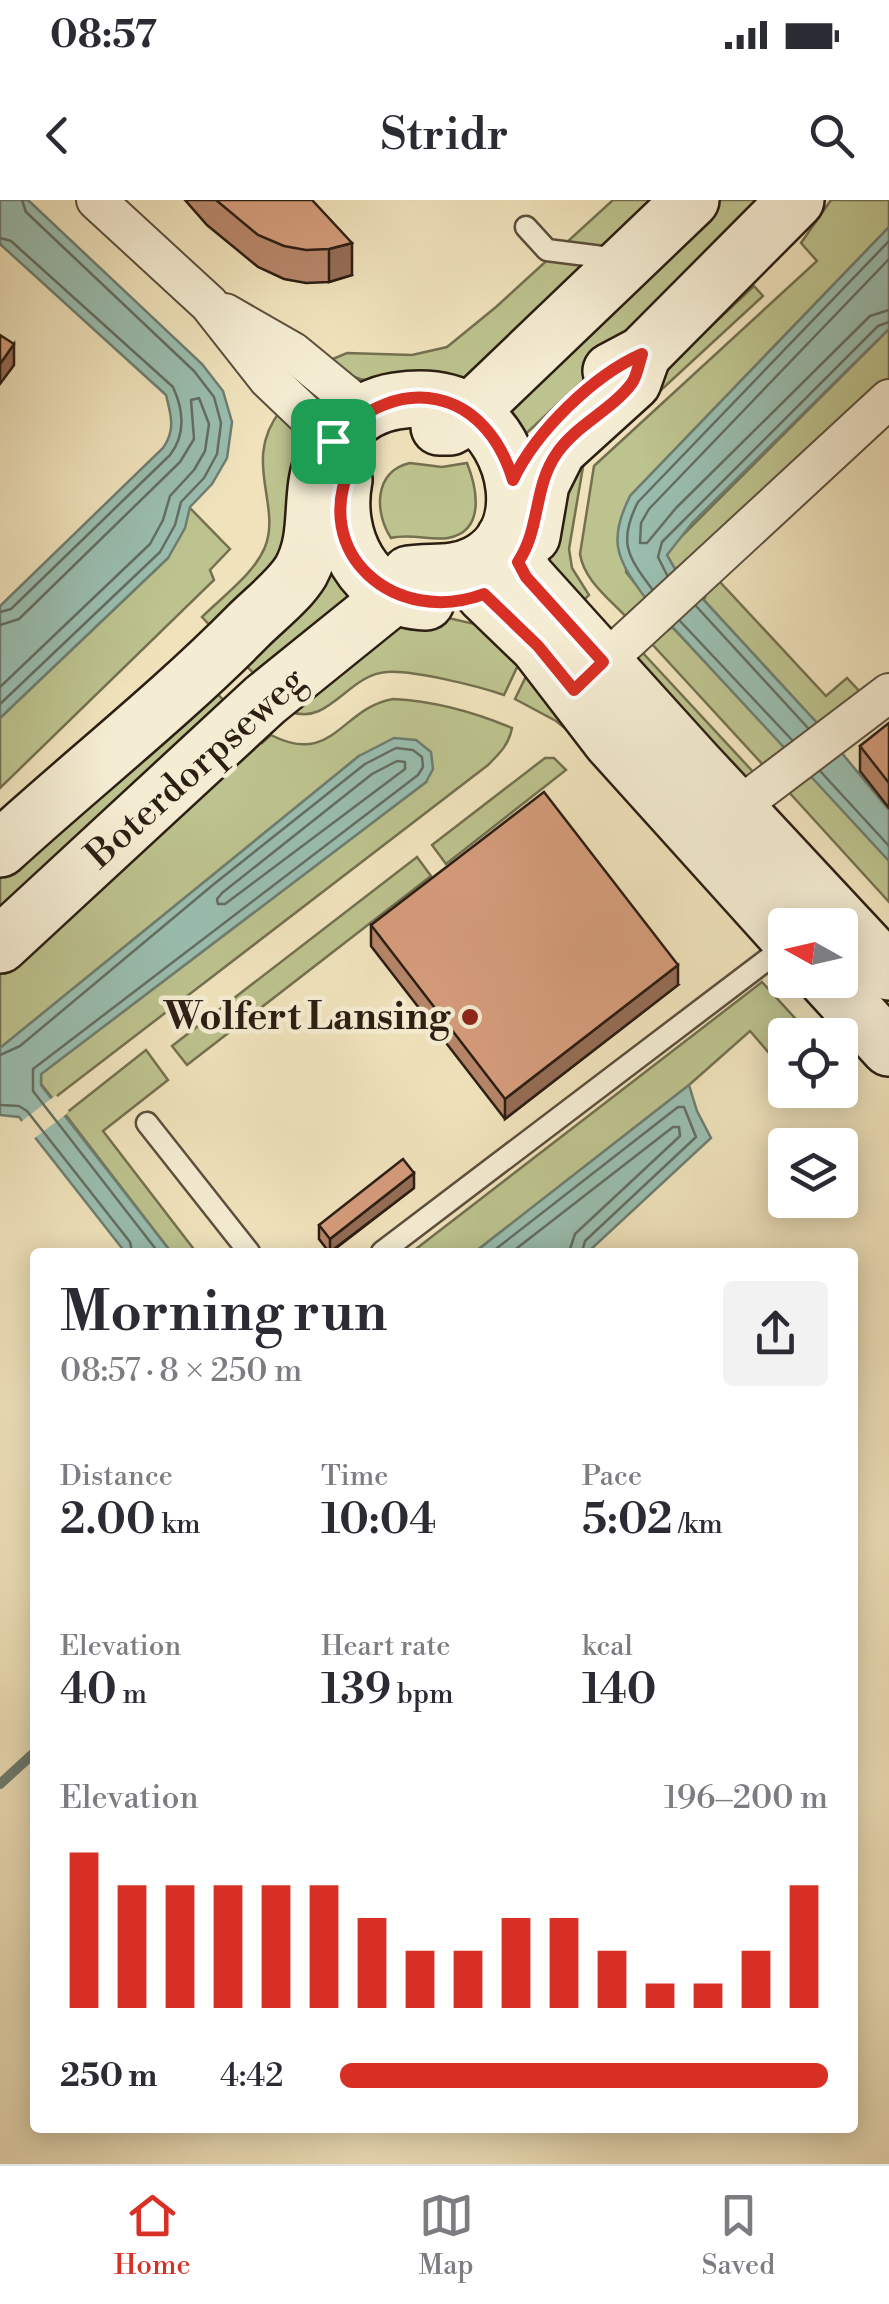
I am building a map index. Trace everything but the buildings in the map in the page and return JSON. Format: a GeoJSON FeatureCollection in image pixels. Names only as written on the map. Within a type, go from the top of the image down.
{"type":"FeatureCollection","features":[{"type":"Feature","properties":{"kind":"main road"},"geometry":{"type":"LineString","coordinates":[[691,200],[450,427],[413,425],[351,439],[340,510],[349,550],[370,578],[395,595],[419,602],[464,601],[511,534],[558,450],[633,382],[642,354],[796,200]]}},
{"type":"Feature","properties":{"kind":"main road"},"geometry":{"type":"LineString","coordinates":[[469,412],[498,441],[511,534],[538,646],[605,660],[611,741],[737,808],[800,908]]}},
{"type":"Feature","properties":{"kind":"main road","name":"Boterdorpseweg"},"geometry":{"type":"LineString","coordinates":[[0,849],[221,654],[298,576],[312,541],[323,460],[351,439]]}},
{"type":"Feature","properties":{"kind":"main road","name":"Boterdorpseweg"},"geometry":{"type":"LineString","coordinates":[[0,945],[265,700],[395,595]]}},
{"type":"Feature","properties":{"kind":"main road"},"geometry":{"type":"LineString","coordinates":[[858,953],[889,972]]}},
{"type":"Feature","properties":{"kind":"main road"},"geometry":{"type":"LineString","coordinates":[[843,998],[889,1048]]}},
{"type":"Feature","properties":{"kind":"street"},"geometry":{"type":"LineString","coordinates":[[96,200],[209,304],[294,352],[351,439]]}},
{"type":"Feature","properties":{"kind":"street"},"geometry":{"type":"LineString","coordinates":[[605,660],[889,399]]}},
{"type":"Feature","properties":{"kind":"street"},"geometry":{"type":"LineString","coordinates":[[737,808],[889,693]]}},
{"type":"Feature","properties":{"kind":"lane"},"geometry":{"type":"LineString","coordinates":[[526,227],[547,250],[630,260]]}},
{"type":"Feature","properties":{"kind":"lane"},"geometry":{"type":"LineString","coordinates":[[387,1248],[768,959]]}},
{"type":"Feature","properties":{"kind":"lane"},"geometry":{"type":"LineString","coordinates":[[147,1123],[246,1248]]}},
{"type":"Feature","properties":{"kind":"green space"},"geometry":{"type":"Polygon","coordinates":[[[613,200],[668,200],[467,377],[457,381],[389,384],[357,378],[328,361],[347,353],[412,355],[447,347],[613,200]]]}},
{"type":"Feature","properties":{"kind":"green space"},"geometry":{"type":"Polygon","coordinates":[[[719,200],[767,200],[631,336],[517,442],[498,415],[719,200]]]}},
{"type":"Feature","properties":{"kind":"green space"},"geometry":{"type":"Polygon","coordinates":[[[831,200],[889,200],[889,227],[630,496],[626,572],[649,601],[629,620],[593,581],[580,554],[594,466],[817,261],[801,243],[831,200]]]}},
{"type":"Feature","properties":{"kind":"green space"},"geometry":{"type":"Polygon","coordinates":[[[754,286],[763,296],[584,461],[569,549],[572,568],[589,595],[581,603],[550,569],[549,549],[550,531],[586,443],[754,286]]]}},
{"type":"Feature","properties":{"kind":"green space"},"geometry":{"type":"Polygon","coordinates":[[[889,329],[889,379],[702,551],[675,569],[667,555],[669,549],[889,329]]]}},
{"type":"Feature","properties":{"kind":"green space"},"geometry":{"type":"Polygon","coordinates":[[[281,410],[297,435],[303,456],[292,559],[218,634],[202,617],[246,575],[265,547],[269,514],[264,446],[281,410]]]}},
{"type":"Feature","properties":{"kind":"green space"},"geometry":{"type":"Polygon","coordinates":[[[410,463],[442,467],[467,463],[476,507],[468,527],[460,534],[441,539],[391,538],[382,516],[381,494],[389,474],[410,463]]]}},
{"type":"Feature","properties":{"kind":"green space"},"geometry":{"type":"Polygon","coordinates":[[[189,507],[230,549],[210,570],[214,580],[0,788],[0,718],[168,558],[189,507]]]}},
{"type":"Feature","properties":{"kind":"green space"},"geometry":{"type":"Polygon","coordinates":[[[323,564],[365,594],[265,685],[235,654],[323,564]]]}},
{"type":"Feature","properties":{"kind":"green space"},"geometry":{"type":"Polygon","coordinates":[[[720,582],[826,696],[847,678],[863,695],[830,719],[817,723],[704,600],[707,592],[720,582]]]}},
{"type":"Feature","properties":{"kind":"green space"},"geometry":{"type":"Polygon","coordinates":[[[444,617],[492,628],[519,663],[504,695],[429,676],[387,672],[361,681],[315,712],[289,711],[399,622],[444,617]]]}},
{"type":"Feature","properties":{"kind":"green space"},"geometry":{"type":"Polygon","coordinates":[[[672,627],[785,747],[765,767],[651,643],[672,627]]]}},
{"type":"Feature","properties":{"kind":"green space"},"geometry":{"type":"Polygon","coordinates":[[[642,652],[756,775],[742,779],[622,669],[642,652]]]}},
{"type":"Feature","properties":{"kind":"green space"},"geometry":{"type":"Polygon","coordinates":[[[531,666],[586,745],[556,721],[515,699],[531,666]]]}},
{"type":"Feature","properties":{"kind":"green space"},"geometry":{"type":"Polygon","coordinates":[[[204,679],[236,714],[0,931],[0,861],[204,679]]]}},
{"type":"Feature","properties":{"kind":"green space"},"geometry":{"type":"Polygon","coordinates":[[[393,699],[468,712],[512,728],[511,734],[488,765],[53,1099],[41,1084],[41,1074],[426,782],[359,756],[0,1048],[0,957],[249,729],[262,743],[271,735],[309,744],[323,740],[375,704],[393,699]]]}},
{"type":"Feature","properties":{"kind":"green space"},"geometry":{"type":"Polygon","coordinates":[[[545,758],[554,758],[566,770],[446,864],[432,845],[545,758]]]}},
{"type":"Feature","properties":{"kind":"green space"},"geometry":{"type":"Polygon","coordinates":[[[810,774],[889,861],[889,902],[787,790],[810,774]]]}},
{"type":"Feature","properties":{"kind":"green space"},"geometry":{"type":"Polygon","coordinates":[[[417,857],[431,876],[187,1065],[172,1046],[417,857]]]}},
{"type":"Feature","properties":{"kind":"green space"},"geometry":{"type":"Polygon","coordinates":[[[762,982],[768,989],[768,998],[777,998],[795,1018],[768,1018],[768,1052],[750,1031],[689,1085],[480,1248],[417,1248],[762,982]]]}},
{"type":"Feature","properties":{"kind":"green space"},"geometry":{"type":"Polygon","coordinates":[[[146,1050],[168,1080],[103,1131],[193,1248],[168,1248],[65,1114],[146,1050]]]}},
{"type":"Feature","properties":{"kind":"water"},"geometry":{"type":"Polygon","coordinates":[[[0,200],[28,200],[202,364],[223,391],[232,422],[227,458],[212,484],[190,507],[185,528],[168,558],[0,718],[0,606],[163,448],[171,422],[166,395],[0,244],[0,200]]]}},
{"type":"Feature","properties":{"kind":"water"},"geometry":{"type":"Polygon","coordinates":[[[889,227],[889,329],[692,523],[667,555],[675,569],[817,723],[889,810],[889,861],[644,596],[621,559],[617,537],[630,496],[889,227]]]}},
{"type":"Feature","properties":{"kind":"water"},"geometry":{"type":"Polygon","coordinates":[[[394,738],[416,740],[431,752],[433,769],[426,782],[41,1074],[41,1085],[168,1248],[122,1248],[19,1117],[0,1115],[0,1048],[359,756],[394,738]]]}},
{"type":"Feature","properties":{"kind":"water"},"geometry":{"type":"Polygon","coordinates":[[[689,1085],[711,1138],[592,1248],[480,1248],[689,1085]]]}},
{"type":"Feature","properties":{"kind":"pier"},"geometry":{"type":"Polygon","coordinates":[[[56,1095],[69,1112],[32,1140],[18,1124],[56,1095]]]}},
{"type":"Feature","properties":{"kind":"waterway"},"geometry":{"type":"LineString","coordinates":[[0,1784],[30,1757]]}},
{"type":"Feature","properties":{"kind":"place","name":"Wolfert Lansing"},"geometry":{"type":"Point","coordinates":[470,1017]}},
{"type":"Feature","properties":{"kind":"route"},"geometry":{"type":"LineString","coordinates":[[642,354],[633,382],[558,450],[541,484],[530,544],[518,562],[526,577],[603,662],[574,690],[538,646],[484,594],[464,601],[419,602],[395,595],[370,578],[349,550],[343,530],[343,482],[352,463],[333,441],[350,423],[378,405],[435,399],[469,412],[486,425],[507,458],[513,480],[524,458],[549,427],[617,365],[642,354]]}}]}
